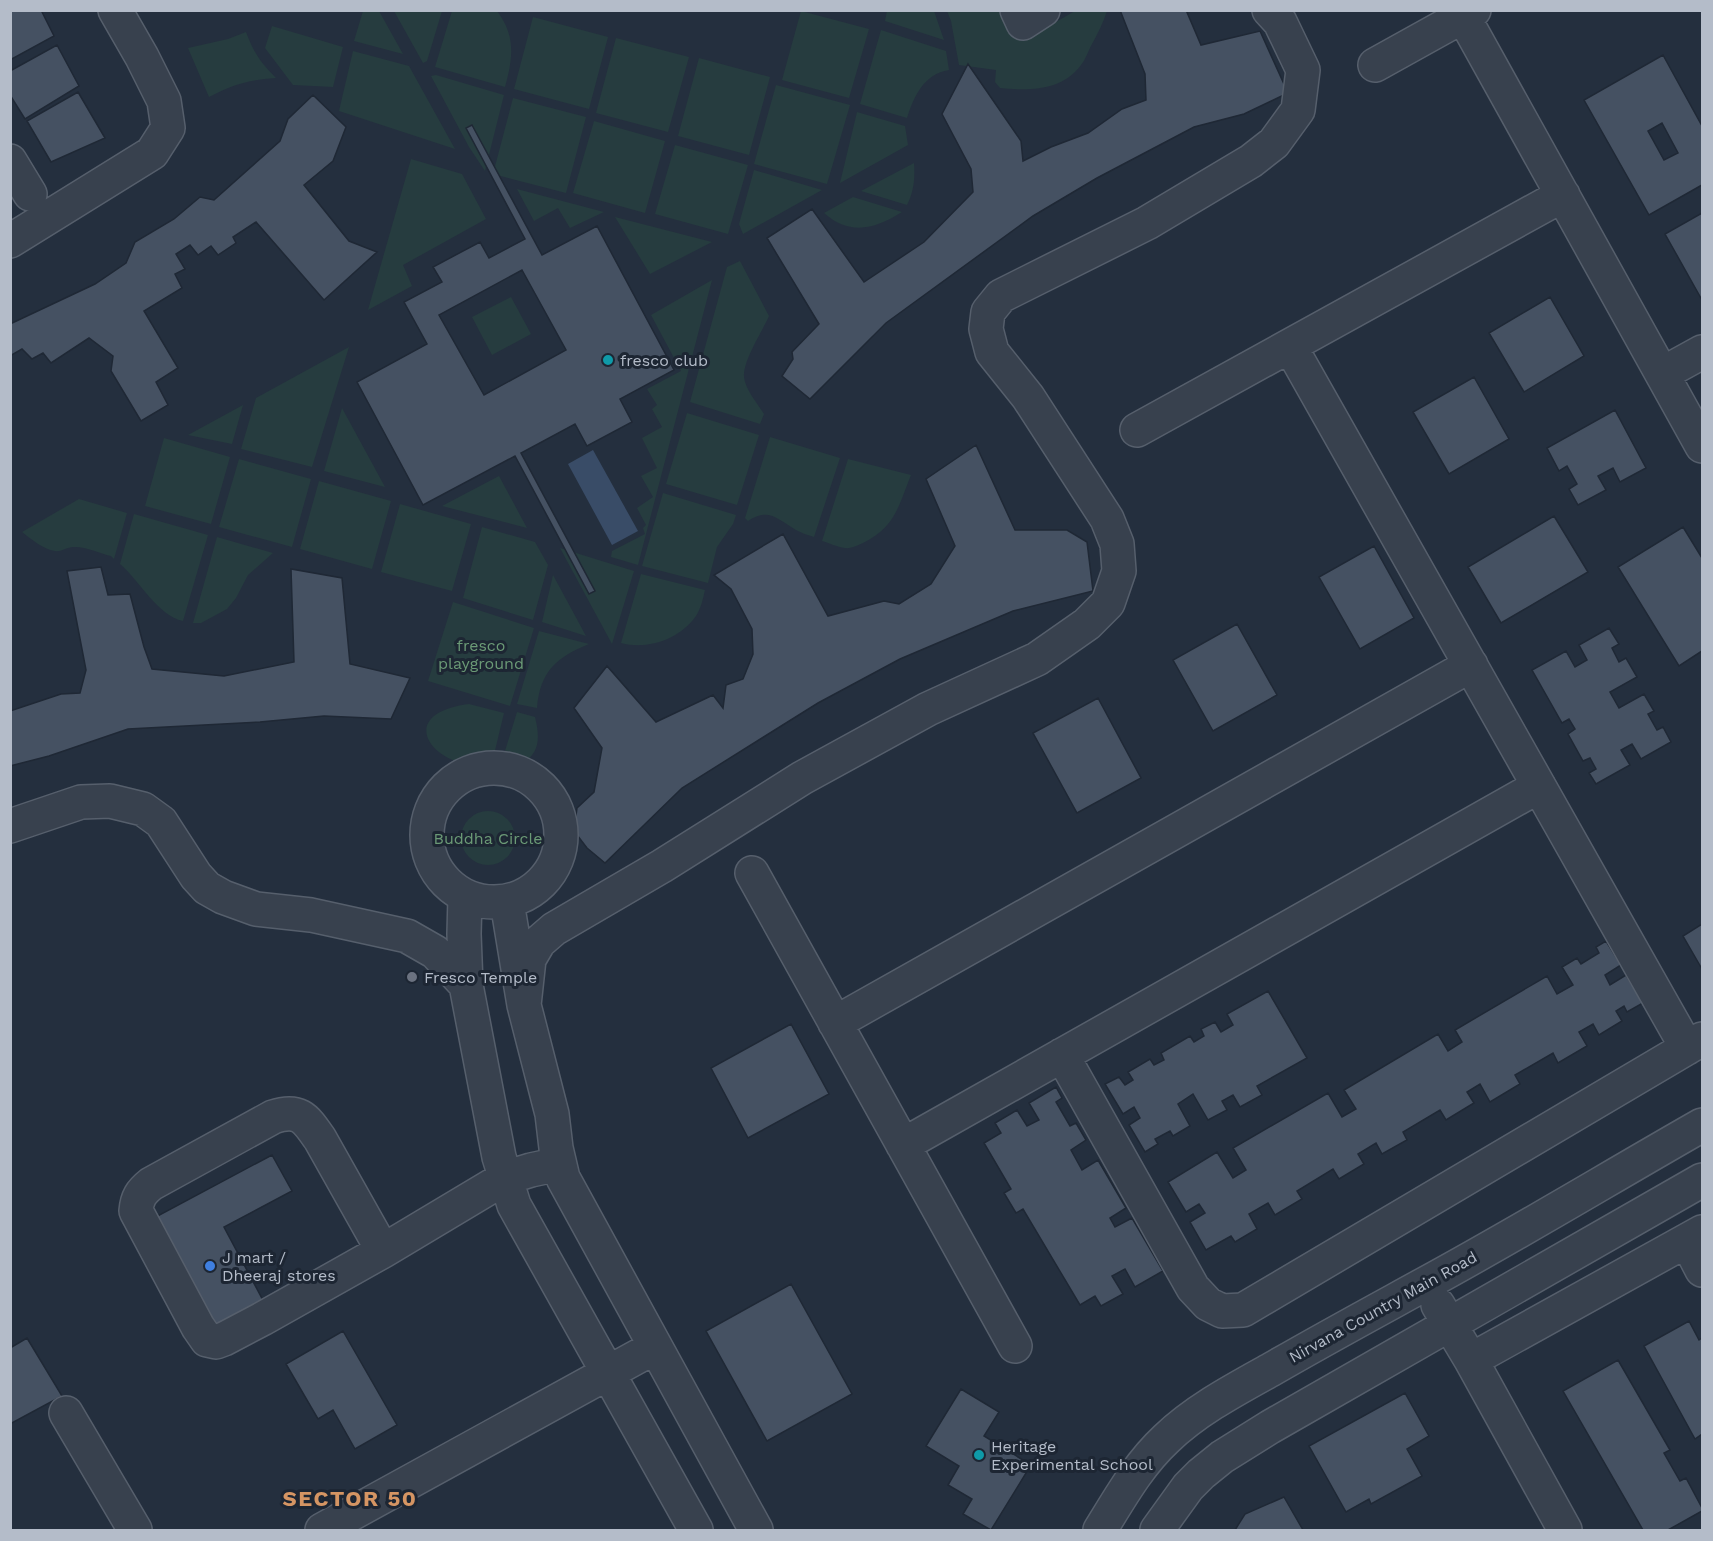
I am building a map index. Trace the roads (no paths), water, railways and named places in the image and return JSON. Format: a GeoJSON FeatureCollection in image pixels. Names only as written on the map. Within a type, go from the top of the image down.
{"type":"FeatureCollection","features":[{"type":"Feature","properties":{"kind":"street"},"geometry":{"type":"LineString","coordinates":[[10,241],[152,153],[168,128],[164,101],[115,10]]}},
{"type":"Feature","properties":{"kind":"street"},"geometry":{"type":"LineString","coordinates":[[1017,10],[1023,23],[1043,10]]}},
{"type":"Feature","properties":{"kind":"street"},"geometry":{"type":"LineString","coordinates":[[524,1005],[529,959],[539,942],[554,929],[662,866],[802,778],[928,709],[1037,659],[1086,624],[1108,603],[1119,571],[1117,544],[1107,519],[1028,397],[992,352],[986,329],[988,312],[1001,296],[1147,223],[1251,161],[1274,143],[1298,110],[1303,70],[1280,22],[1269,10]]}},
{"type":"Feature","properties":{"kind":"street"},"geometry":{"type":"LineString","coordinates":[[1375,65],[1469,13],[1563,195],[1702,446]]}},
{"type":"Feature","properties":{"kind":"street"},"geometry":{"type":"LineString","coordinates":[[10,161],[30,194]]}},
{"type":"Feature","properties":{"kind":"street"},"geometry":{"type":"LineString","coordinates":[[1137,430],[1563,195]]}},
{"type":"Feature","properties":{"kind":"street"},"geometry":{"type":"LineString","coordinates":[[1062,1055],[1193,1288],[1208,1304],[1222,1311],[1244,1310],[1695,1044],[1539,786],[1290,346]]}},
{"type":"Feature","properties":{"kind":"street"},"geometry":{"type":"LineString","coordinates":[[1662,374],[1702,352]]}},
{"type":"Feature","properties":{"kind":"street"},"geometry":{"type":"LineString","coordinates":[[835,1023],[1471,666]]}},
{"type":"Feature","properties":{"kind":"street"},"geometry":{"type":"LineString","coordinates":[[495,767],[520,772],[543,787],[557,809],[562,836],[557,862],[542,884],[520,898],[494,903],[465,897],[445,883],[431,861],[425,837],[431,809],[446,787],[468,772],[495,767]]}},
{"type":"Feature","properties":{"kind":"street"},"geometry":{"type":"LineString","coordinates":[[903,1145],[1539,786]]}},
{"type":"Feature","properties":{"kind":"street"},"geometry":{"type":"LineString","coordinates":[[10,826],[81,802],[110,801],[142,809],[161,822],[196,876],[207,888],[223,897],[256,909],[311,915],[407,936],[435,952],[466,985]]}},
{"type":"Feature","properties":{"kind":"street"},"geometry":{"type":"LineString","coordinates":[[752,873],[1015,1346]]}},
{"type":"Feature","properties":{"kind":"street"},"geometry":{"type":"LineString","coordinates":[[465,897],[466,985],[505,1178],[514,1205],[696,1530]]}},
{"type":"Feature","properties":{"kind":"street"},"geometry":{"type":"LineString","coordinates":[[507,902],[524,1005],[552,1114],[563,1178],[756,1530]]}},
{"type":"Feature","properties":{"kind":"street"},"geometry":{"type":"LineString","coordinates":[[383,1251],[320,1139],[309,1123],[295,1114],[286,1113],[273,1117],[151,1184],[141,1192],[137,1201],[136,1210],[198,1327],[207,1340],[216,1342],[262,1319],[383,1251],[505,1178],[559,1164]]}},
{"type":"Feature","properties":{"kind":"street","name":"Nirvana Country Main Road"},"geometry":{"type":"LineString","coordinates":[[1100,1530],[1149,1456],[1168,1437],[1193,1418],[1245,1384],[1702,1125]]}},
{"type":"Feature","properties":{"kind":"street"},"geometry":{"type":"LineString","coordinates":[[1157,1530],[1188,1487],[1222,1457],[1270,1427],[1702,1180]]}},
{"type":"Feature","properties":{"kind":"street"},"geometry":{"type":"LineString","coordinates":[[1471,1360],[1695,1237],[1702,1270]]}},
{"type":"Feature","properties":{"kind":"street"},"geometry":{"type":"LineString","coordinates":[[1425,1284],[1471,1360],[1564,1530]]}},
{"type":"Feature","properties":{"kind":"street"},"geometry":{"type":"LineString","coordinates":[[322,1530],[656,1347]]}},
{"type":"Feature","properties":{"kind":"street"},"geometry":{"type":"LineString","coordinates":[[66,1413],[135,1530]]}},
{"type":"Feature","properties":{"kind":"water"},"geometry":{"type":"Polygon","coordinates":[[[593,450],[638,531],[612,545],[568,464],[593,450]]]}},
{"type":"Feature","properties":{"kind":"place","name":"fresco club"},"geometry":{"type":"Point","coordinates":[608,360]}},
{"type":"Feature","properties":{"kind":"place","name":"Fresco Temple"},"geometry":{"type":"Point","coordinates":[412,977]}},
{"type":"Feature","properties":{"kind":"place","name":"J mart / Dheeraj stores"},"geometry":{"type":"Point","coordinates":[210,1266]}},
{"type":"Feature","properties":{"kind":"place","name":"Heritage Experimental School"},"geometry":{"type":"Point","coordinates":[979,1455]}},
{"type":"Feature","properties":{"kind":"district","name":"SECTOR 50"},"geometry":{"type":"Point","coordinates":[350,1498]}},
{"type":"Feature","properties":{"kind":"park label","name":"fresco playground"},"geometry":{"type":"Point","coordinates":[481,654]}},
{"type":"Feature","properties":{"kind":"park label","name":"Buddha Circle"},"geometry":{"type":"Point","coordinates":[488,838]}}]}
